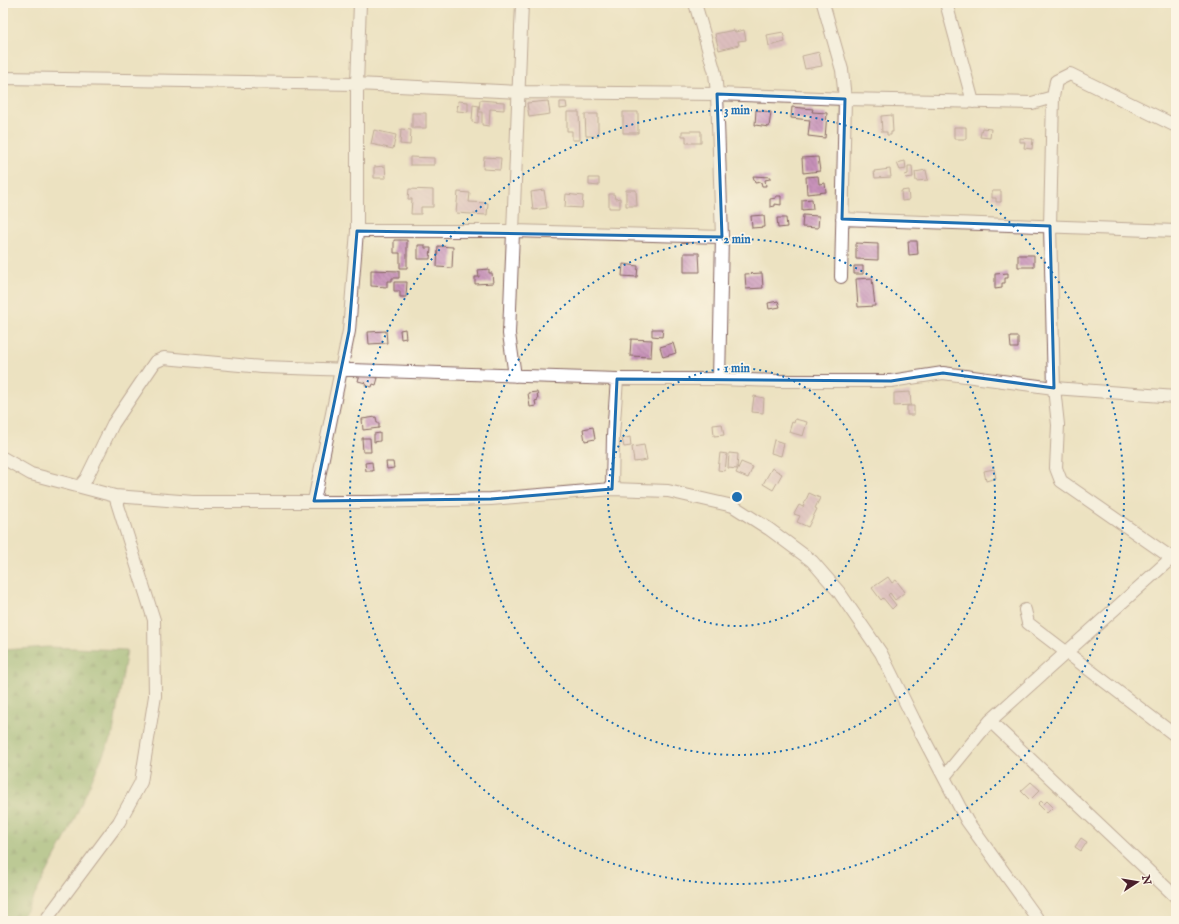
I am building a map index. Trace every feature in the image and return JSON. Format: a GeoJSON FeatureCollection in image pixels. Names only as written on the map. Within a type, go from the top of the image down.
{"type":"FeatureCollection","features":[{"type":"Feature","properties":{"kind":"street"},"geometry":{"type":"LineString","coordinates":[[314,501],[348,331],[357,231],[357,84],[360,3]]}},
{"type":"Feature","properties":{"kind":"street"},"geometry":{"type":"LineString","coordinates":[[515,376],[509,334],[522,3]]}},
{"type":"Feature","properties":{"kind":"street"},"geometry":{"type":"LineString","coordinates":[[696,3],[715,72],[717,94],[722,237],[719,378]]}},
{"type":"Feature","properties":{"kind":"street"},"geometry":{"type":"LineString","coordinates":[[823,3],[842,70],[845,100],[841,277]]}},
{"type":"Feature","properties":{"kind":"street"},"geometry":{"type":"LineString","coordinates":[[946,3],[973,102]]}},
{"type":"Feature","properties":{"kind":"street"},"geometry":{"type":"LineString","coordinates":[[944,777],[990,721],[1066,652],[1175,557],[1061,481],[1056,468],[1058,425],[1054,388],[1050,226],[1054,97],[1056,81],[1070,74],[1176,126]]}},
{"type":"Feature","properties":{"kind":"street"},"geometry":{"type":"LineString","coordinates":[[3,78],[357,84],[519,92],[717,94],[845,100],[1032,103],[1054,97]]}},
{"type":"Feature","properties":{"kind":"street"},"geometry":{"type":"LineString","coordinates":[[842,219],[1176,232]]}},
{"type":"Feature","properties":{"kind":"street"},"geometry":{"type":"LineString","coordinates":[[357,231],[514,231],[722,237]]}},
{"type":"Feature","properties":{"kind":"street"},"geometry":{"type":"LineString","coordinates":[[80,486],[86,479],[113,424],[155,362],[164,358],[262,367],[341,371],[617,379],[719,378],[779,382],[891,381],[943,373],[1054,388],[1176,397]]}},
{"type":"Feature","properties":{"kind":"street"},"geometry":{"type":"LineString","coordinates":[[612,489],[613,436],[617,379]]}},
{"type":"Feature","properties":{"kind":"street"},"geometry":{"type":"LineString","coordinates":[[3,458],[31,474],[115,496],[194,502],[371,502],[491,499],[612,489],[668,491],[733,506],[812,561],[839,592],[881,653],[967,821],[1039,921]]}},
{"type":"Feature","properties":{"kind":"street"},"geometry":{"type":"LineString","coordinates":[[45,921],[120,822],[141,782],[156,696],[154,620],[115,496]]}},
{"type":"Feature","properties":{"kind":"street"},"geometry":{"type":"LineString","coordinates":[[1025,610],[1028,624],[1176,736]]}},
{"type":"Feature","properties":{"kind":"street"},"geometry":{"type":"LineString","coordinates":[[990,721],[1176,897]]}},
{"type":"Feature","properties":{"kind":"highlighted area"},"geometry":{"type":"Polygon","coordinates":[[[717,94],[845,99],[842,219],[1050,226],[1054,388],[943,373],[891,381],[617,379],[612,489],[491,499],[314,501],[349,331],[357,231],[722,237],[717,94]]]}},
{"type":"Feature","properties":{"kind":"green space"},"geometry":{"type":"Polygon","coordinates":[[[48,647],[127,650],[113,733],[69,831],[27,910],[16,921],[3,921],[3,650],[48,647]]]}},
{"type":"Feature","properties":{"kind":"building"},"geometry":{"type":"Polygon","coordinates":[[[734,30],[735,32],[744,30],[746,40],[738,41],[739,45],[719,50],[715,34],[734,30]]]}},
{"type":"Feature","properties":{"kind":"building"},"geometry":{"type":"Polygon","coordinates":[[[783,32],[785,42],[769,46],[767,35],[783,32]]]}},
{"type":"Feature","properties":{"kind":"building"},"geometry":{"type":"Polygon","coordinates":[[[819,52],[822,66],[805,69],[802,56],[819,52]]]}},
{"type":"Feature","properties":{"kind":"building"},"geometry":{"type":"Polygon","coordinates":[[[480,100],[504,102],[504,110],[490,109],[489,126],[482,125],[482,112],[479,112],[480,100]]]}},
{"type":"Feature","properties":{"kind":"building"},"geometry":{"type":"Polygon","coordinates":[[[458,101],[468,102],[468,112],[457,111],[458,101]]]}},
{"type":"Feature","properties":{"kind":"building"},"geometry":{"type":"Polygon","coordinates":[[[548,101],[550,114],[529,117],[527,103],[548,101]]]}},
{"type":"Feature","properties":{"kind":"building"},"geometry":{"type":"Polygon","coordinates":[[[560,102],[566,102],[567,108],[560,109],[560,102]]]}},
{"type":"Feature","properties":{"kind":"building"},"geometry":{"type":"Polygon","coordinates":[[[473,105],[479,106],[478,123],[472,122],[473,105]]]}},
{"type":"Feature","properties":{"kind":"building"},"geometry":{"type":"Polygon","coordinates":[[[792,107],[813,109],[812,112],[827,113],[825,138],[808,136],[810,120],[791,118],[792,107]]]}},
{"type":"Feature","properties":{"kind":"building"},"geometry":{"type":"Polygon","coordinates":[[[756,110],[771,112],[769,127],[755,125],[756,110]]]}},
{"type":"Feature","properties":{"kind":"building"},"geometry":{"type":"Polygon","coordinates":[[[567,112],[579,112],[580,140],[572,140],[572,131],[567,131],[567,112]]]}},
{"type":"Feature","properties":{"kind":"building"},"geometry":{"type":"Polygon","coordinates":[[[623,112],[638,112],[638,133],[623,133],[623,112]]]}},
{"type":"Feature","properties":{"kind":"building"},"geometry":{"type":"Polygon","coordinates":[[[412,113],[426,113],[426,128],[412,128],[412,113]]]}},
{"type":"Feature","properties":{"kind":"building"},"geometry":{"type":"Polygon","coordinates":[[[585,114],[598,114],[598,136],[586,136],[585,114]]]}},
{"type":"Feature","properties":{"kind":"building"},"geometry":{"type":"Polygon","coordinates":[[[892,115],[893,132],[891,132],[891,135],[887,135],[887,132],[882,132],[881,116],[892,115]]]}},
{"type":"Feature","properties":{"kind":"building"},"geometry":{"type":"Polygon","coordinates":[[[954,127],[966,127],[966,139],[954,139],[954,127]]]}},
{"type":"Feature","properties":{"kind":"building"},"geometry":{"type":"Polygon","coordinates":[[[982,128],[991,129],[990,138],[980,137],[982,128]]]}},
{"type":"Feature","properties":{"kind":"building"},"geometry":{"type":"Polygon","coordinates":[[[401,129],[411,130],[410,145],[400,144],[401,129]]]}},
{"type":"Feature","properties":{"kind":"building"},"geometry":{"type":"Polygon","coordinates":[[[374,130],[396,135],[393,149],[371,144],[374,130]]]}},
{"type":"Feature","properties":{"kind":"building"},"geometry":{"type":"Polygon","coordinates":[[[682,131],[701,131],[701,143],[686,143],[686,136],[682,136],[682,131]]]}},
{"type":"Feature","properties":{"kind":"building"},"geometry":{"type":"Polygon","coordinates":[[[1020,138],[1033,139],[1032,149],[1024,148],[1025,142],[1020,142],[1020,138]]]}},
{"type":"Feature","properties":{"kind":"building"},"geometry":{"type":"Polygon","coordinates":[[[410,157],[434,158],[434,165],[410,165],[410,157]]]}},
{"type":"Feature","properties":{"kind":"building"},"geometry":{"type":"Polygon","coordinates":[[[484,157],[501,158],[500,170],[483,169],[484,157]]]}},
{"type":"Feature","properties":{"kind":"building"},"geometry":{"type":"Polygon","coordinates":[[[818,157],[820,171],[803,173],[802,158],[818,157]]]}},
{"type":"Feature","properties":{"kind":"building"},"geometry":{"type":"Polygon","coordinates":[[[905,161],[906,169],[900,170],[897,163],[905,161]]]}},
{"type":"Feature","properties":{"kind":"building"},"geometry":{"type":"Polygon","coordinates":[[[385,166],[386,178],[374,178],[374,167],[385,166]]]}},
{"type":"Feature","properties":{"kind":"building"},"geometry":{"type":"Polygon","coordinates":[[[908,166],[912,166],[913,177],[906,178],[905,175],[908,174],[908,166]]]}},
{"type":"Feature","properties":{"kind":"building"},"geometry":{"type":"Polygon","coordinates":[[[890,169],[891,177],[875,178],[874,171],[890,169]]]}},
{"type":"Feature","properties":{"kind":"building"},"geometry":{"type":"Polygon","coordinates":[[[926,170],[928,180],[916,181],[915,172],[926,170]]]}},
{"type":"Feature","properties":{"kind":"building"},"geometry":{"type":"Polygon","coordinates":[[[753,176],[770,177],[770,179],[765,180],[766,186],[762,186],[761,182],[755,183],[753,176]]]}},
{"type":"Feature","properties":{"kind":"building"},"geometry":{"type":"Polygon","coordinates":[[[818,176],[819,184],[825,183],[826,192],[807,194],[806,177],[818,176]]]}},
{"type":"Feature","properties":{"kind":"building"},"geometry":{"type":"Polygon","coordinates":[[[589,178],[599,178],[599,186],[589,185],[589,178]]]}},
{"type":"Feature","properties":{"kind":"building"},"geometry":{"type":"Polygon","coordinates":[[[409,189],[433,190],[433,207],[421,207],[421,214],[411,214],[412,199],[408,199],[409,189]]]}},
{"type":"Feature","properties":{"kind":"building"},"geometry":{"type":"Polygon","coordinates":[[[544,190],[547,208],[533,210],[531,192],[544,190]]]}},
{"type":"Feature","properties":{"kind":"building"},"geometry":{"type":"Polygon","coordinates":[[[626,190],[636,190],[637,206],[626,206],[626,190]]]}},
{"type":"Feature","properties":{"kind":"building"},"geometry":{"type":"Polygon","coordinates":[[[908,190],[909,200],[902,201],[901,191],[908,190]]]}},
{"type":"Feature","properties":{"kind":"building"},"geometry":{"type":"Polygon","coordinates":[[[992,191],[1001,191],[1001,202],[996,202],[996,198],[992,198],[992,191]]]}},
{"type":"Feature","properties":{"kind":"building"},"geometry":{"type":"Polygon","coordinates":[[[458,192],[470,193],[469,202],[488,203],[487,215],[456,213],[458,192]]]}},
{"type":"Feature","properties":{"kind":"building"},"geometry":{"type":"Polygon","coordinates":[[[566,194],[583,196],[582,208],[565,207],[566,194]]]}},
{"type":"Feature","properties":{"kind":"building"},"geometry":{"type":"Polygon","coordinates":[[[609,194],[614,194],[615,199],[620,198],[620,208],[609,208],[609,194]]]}},
{"type":"Feature","properties":{"kind":"building"},"geometry":{"type":"Polygon","coordinates":[[[776,196],[781,196],[781,205],[775,204],[775,206],[770,207],[770,199],[776,198],[776,196]]]}},
{"type":"Feature","properties":{"kind":"building"},"geometry":{"type":"Polygon","coordinates":[[[812,199],[813,209],[802,210],[802,200],[812,199]]]}},
{"type":"Feature","properties":{"kind":"building"},"geometry":{"type":"Polygon","coordinates":[[[764,215],[765,227],[752,228],[751,216],[764,215]]]}},
{"type":"Feature","properties":{"kind":"building"},"geometry":{"type":"Polygon","coordinates":[[[803,215],[819,216],[818,228],[802,227],[803,215]]]}},
{"type":"Feature","properties":{"kind":"building"},"geometry":{"type":"Polygon","coordinates":[[[777,218],[786,218],[787,227],[778,228],[777,218]]]}},
{"type":"Feature","properties":{"kind":"building"},"geometry":{"type":"Polygon","coordinates":[[[394,240],[407,240],[407,268],[400,268],[400,253],[394,253],[394,240]]]}},
{"type":"Feature","properties":{"kind":"building"},"geometry":{"type":"Polygon","coordinates":[[[908,241],[917,241],[918,254],[909,255],[908,241]]]}},
{"type":"Feature","properties":{"kind":"building"},"geometry":{"type":"Polygon","coordinates":[[[856,243],[878,244],[878,260],[856,259],[856,243]]]}},
{"type":"Feature","properties":{"kind":"building"},"geometry":{"type":"Polygon","coordinates":[[[418,245],[425,245],[425,248],[431,248],[430,259],[418,259],[418,245]]]}},
{"type":"Feature","properties":{"kind":"building"},"geometry":{"type":"Polygon","coordinates":[[[438,246],[453,247],[452,268],[437,267],[438,246]]]}},
{"type":"Feature","properties":{"kind":"building"},"geometry":{"type":"Polygon","coordinates":[[[684,253],[699,253],[700,272],[684,272],[684,253]]]}},
{"type":"Feature","properties":{"kind":"building"},"geometry":{"type":"Polygon","coordinates":[[[1018,255],[1034,255],[1034,267],[1018,267],[1018,255]]]}},
{"type":"Feature","properties":{"kind":"building"},"geometry":{"type":"Polygon","coordinates":[[[623,264],[638,266],[637,277],[622,276],[623,264]]]}},
{"type":"Feature","properties":{"kind":"building"},"geometry":{"type":"Polygon","coordinates":[[[854,266],[863,266],[863,274],[854,274],[854,266]]]}},
{"type":"Feature","properties":{"kind":"building"},"geometry":{"type":"Polygon","coordinates":[[[489,269],[489,273],[492,273],[493,283],[475,284],[475,277],[479,277],[478,270],[489,269]]]}},
{"type":"Feature","properties":{"kind":"building"},"geometry":{"type":"Polygon","coordinates":[[[371,270],[399,271],[399,278],[392,278],[392,281],[387,281],[387,287],[371,286],[371,270]]]}},
{"type":"Feature","properties":{"kind":"building"},"geometry":{"type":"Polygon","coordinates":[[[762,273],[763,288],[746,289],[745,274],[762,273]]]}},
{"type":"Feature","properties":{"kind":"building"},"geometry":{"type":"Polygon","coordinates":[[[1008,273],[1008,278],[1005,278],[1005,283],[1002,283],[1002,288],[995,289],[995,274],[1008,273]]]}},
{"type":"Feature","properties":{"kind":"building"},"geometry":{"type":"Polygon","coordinates":[[[872,278],[875,306],[858,307],[856,279],[872,278]]]}},
{"type":"Feature","properties":{"kind":"building"},"geometry":{"type":"Polygon","coordinates":[[[394,282],[407,282],[406,297],[400,297],[400,291],[394,291],[394,282]]]}},
{"type":"Feature","properties":{"kind":"building"},"geometry":{"type":"Polygon","coordinates":[[[778,301],[780,307],[769,309],[768,303],[778,301]]]}},
{"type":"Feature","properties":{"kind":"building"},"geometry":{"type":"Polygon","coordinates":[[[405,329],[406,338],[401,339],[400,330],[405,329]]]}},
{"type":"Feature","properties":{"kind":"building"},"geometry":{"type":"Polygon","coordinates":[[[652,329],[663,329],[662,337],[652,336],[652,329]]]}},
{"type":"Feature","properties":{"kind":"building"},"geometry":{"type":"Polygon","coordinates":[[[386,331],[387,343],[369,344],[368,332],[386,331]]]}},
{"type":"Feature","properties":{"kind":"building"},"geometry":{"type":"Polygon","coordinates":[[[1010,337],[1018,337],[1018,348],[1011,348],[1010,337]]]}},
{"type":"Feature","properties":{"kind":"building"},"geometry":{"type":"Polygon","coordinates":[[[631,339],[652,340],[651,357],[630,356],[631,339]]]}},
{"type":"Feature","properties":{"kind":"building"},"geometry":{"type":"Polygon","coordinates":[[[673,343],[676,353],[663,357],[660,347],[673,343]]]}},
{"type":"Feature","properties":{"kind":"building"},"geometry":{"type":"Polygon","coordinates":[[[360,374],[378,378],[376,385],[373,384],[372,387],[365,385],[366,383],[358,381],[360,374]]]}},
{"type":"Feature","properties":{"kind":"building"},"geometry":{"type":"Polygon","coordinates":[[[537,392],[538,400],[535,401],[536,406],[530,407],[528,393],[537,392]]]}},
{"type":"Feature","properties":{"kind":"building"},"geometry":{"type":"Polygon","coordinates":[[[910,392],[911,405],[894,406],[894,393],[910,392]]]}},
{"type":"Feature","properties":{"kind":"building"},"geometry":{"type":"Polygon","coordinates":[[[754,396],[764,398],[763,413],[752,412],[754,396]]]}},
{"type":"Feature","properties":{"kind":"building"},"geometry":{"type":"Polygon","coordinates":[[[907,406],[914,406],[914,415],[907,415],[907,406]]]}},
{"type":"Feature","properties":{"kind":"building"},"geometry":{"type":"Polygon","coordinates":[[[376,417],[377,423],[379,423],[379,428],[363,430],[362,419],[376,417]]]}},
{"type":"Feature","properties":{"kind":"building"},"geometry":{"type":"Polygon","coordinates":[[[795,419],[807,422],[803,436],[789,432],[792,422],[794,423],[795,419]]]}},
{"type":"Feature","properties":{"kind":"building"},"geometry":{"type":"Polygon","coordinates":[[[722,424],[724,435],[714,436],[713,425],[722,424]]]}},
{"type":"Feature","properties":{"kind":"building"},"geometry":{"type":"Polygon","coordinates":[[[593,427],[595,439],[585,441],[583,429],[593,427]]]}},
{"type":"Feature","properties":{"kind":"building"},"geometry":{"type":"Polygon","coordinates":[[[380,433],[380,441],[374,442],[374,434],[380,433]]]}},
{"type":"Feature","properties":{"kind":"building"},"geometry":{"type":"Polygon","coordinates":[[[630,437],[631,446],[624,447],[622,439],[630,437]]]}},
{"type":"Feature","properties":{"kind":"building"},"geometry":{"type":"Polygon","coordinates":[[[362,438],[370,438],[371,452],[363,452],[362,438]]]}},
{"type":"Feature","properties":{"kind":"building"},"geometry":{"type":"Polygon","coordinates":[[[774,440],[784,443],[781,456],[771,453],[774,440]]]}},
{"type":"Feature","properties":{"kind":"building"},"geometry":{"type":"Polygon","coordinates":[[[644,445],[647,460],[634,462],[632,447],[644,445]]]}},
{"type":"Feature","properties":{"kind":"building"},"geometry":{"type":"Polygon","coordinates":[[[720,453],[727,454],[725,471],[718,470],[720,453]]]}},
{"type":"Feature","properties":{"kind":"building"},"geometry":{"type":"Polygon","coordinates":[[[729,453],[738,454],[737,469],[728,468],[729,453]]]}},
{"type":"Feature","properties":{"kind":"building"},"geometry":{"type":"Polygon","coordinates":[[[372,462],[373,471],[366,471],[365,463],[372,462]]]}},
{"type":"Feature","properties":{"kind":"building"},"geometry":{"type":"Polygon","coordinates":[[[386,462],[393,462],[394,468],[387,469],[386,462]]]}},
{"type":"Feature","properties":{"kind":"building"},"geometry":{"type":"Polygon","coordinates":[[[741,462],[753,467],[748,478],[736,473],[741,462]]]}},
{"type":"Feature","properties":{"kind":"building"},"geometry":{"type":"Polygon","coordinates":[[[772,468],[782,474],[773,490],[763,484],[772,468]]]}},
{"type":"Feature","properties":{"kind":"building"},"geometry":{"type":"Polygon","coordinates":[[[994,469],[996,478],[986,481],[984,471],[994,469]]]}},
{"type":"Feature","properties":{"kind":"building"},"geometry":{"type":"Polygon","coordinates":[[[809,493],[820,498],[815,508],[817,509],[808,527],[797,522],[800,516],[794,514],[799,505],[803,507],[809,493]]]}},
{"type":"Feature","properties":{"kind":"building"},"geometry":{"type":"Polygon","coordinates":[[[888,577],[892,583],[896,580],[905,592],[895,600],[890,593],[888,595],[896,605],[892,609],[883,598],[881,600],[872,588],[888,577]]]}},
{"type":"Feature","properties":{"kind":"building"},"geometry":{"type":"Polygon","coordinates":[[[1031,782],[1040,790],[1030,800],[1021,791],[1031,782]]]}},
{"type":"Feature","properties":{"kind":"building"},"geometry":{"type":"Polygon","coordinates":[[[1041,801],[1044,804],[1047,801],[1053,807],[1047,813],[1038,804],[1041,801]]]}},
{"type":"Feature","properties":{"kind":"building"},"geometry":{"type":"Polygon","coordinates":[[[1081,838],[1087,842],[1081,851],[1075,847],[1081,838]]]}}]}
